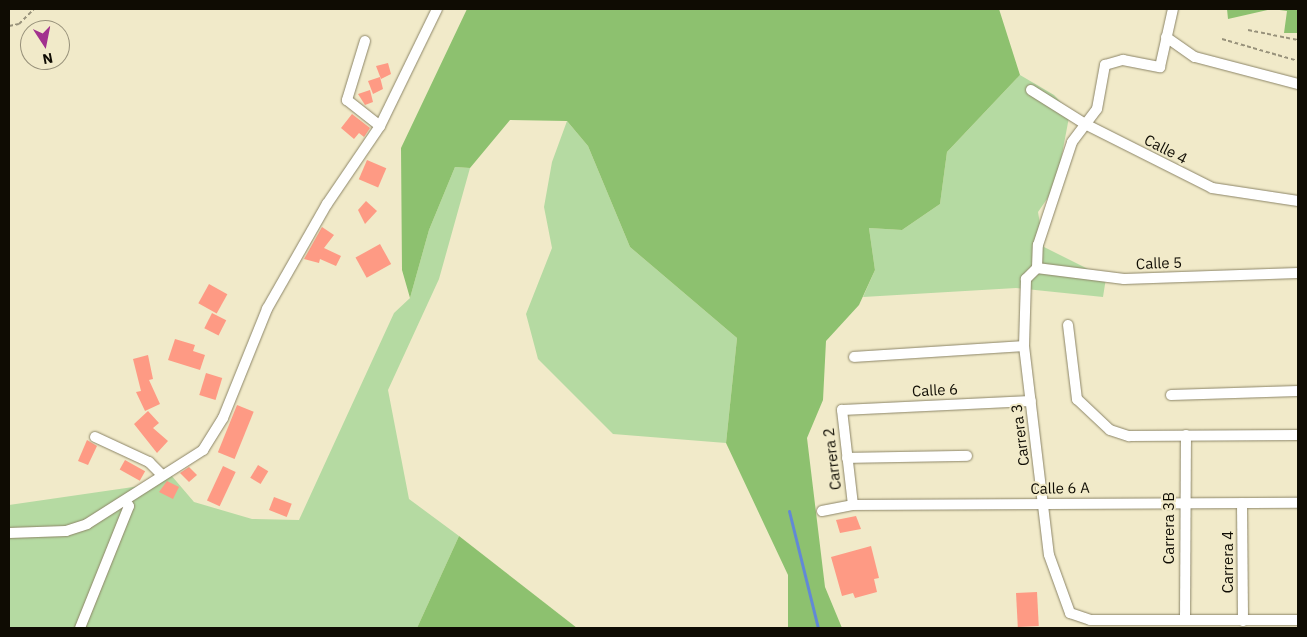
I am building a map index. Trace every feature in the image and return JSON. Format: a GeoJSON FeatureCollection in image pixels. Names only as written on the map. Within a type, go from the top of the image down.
{"type":"FeatureCollection","features":[{"type":"Feature","properties":{"kind":"street"},"geometry":{"type":"LineString","coordinates":[[9,533],[66,531],[126,502],[162,475],[194,457],[213,436],[267,309],[327,204],[380,126],[437,9]]}},
{"type":"Feature","properties":{"kind":"street"},"geometry":{"type":"LineString","coordinates":[[1037,268],[1038,245],[1072,142],[1097,109],[1106,65],[1123,60],[1160,67],[1173,9]]}},
{"type":"Feature","properties":{"kind":"street"},"geometry":{"type":"LineString","coordinates":[[1166,37],[1195,57],[1298,84]]}},
{"type":"Feature","properties":{"kind":"street"},"geometry":{"type":"LineString","coordinates":[[364,41],[347,100],[380,126]]}},
{"type":"Feature","properties":{"kind":"street","name":"Calle 4"},"geometry":{"type":"LineString","coordinates":[[1031,90],[1085,124],[1219,191],[1298,201]]}},
{"type":"Feature","properties":{"kind":"street","name":"Calle 5"},"geometry":{"type":"LineString","coordinates":[[1037,268],[1124,279],[1298,273]]}},
{"type":"Feature","properties":{"kind":"street","name":"Carrera 3"},"geometry":{"type":"LineString","coordinates":[[1037,268],[1026,279],[1024,346],[1049,554],[1070,613],[1090,620],[1185,620]]}},
{"type":"Feature","properties":{"kind":"street"},"geometry":{"type":"LineString","coordinates":[[1068,325],[1077,399],[1097,422],[1129,436],[1298,435]]}},
{"type":"Feature","properties":{"kind":"street"},"geometry":{"type":"LineString","coordinates":[[854,357],[1024,346]]}},
{"type":"Feature","properties":{"kind":"street"},"geometry":{"type":"LineString","coordinates":[[1171,395],[1298,391]]}},
{"type":"Feature","properties":{"kind":"street","name":"Calle 6"},"geometry":{"type":"LineString","coordinates":[[842,410],[1031,401]]}},
{"type":"Feature","properties":{"kind":"street","name":"Carrera 2"},"geometry":{"type":"LineString","coordinates":[[842,410],[853,505]]}},
{"type":"Feature","properties":{"kind":"street","name":"Carrera 3B"},"geometry":{"type":"LineString","coordinates":[[1185,620],[1183,503],[1186,435]]}},
{"type":"Feature","properties":{"kind":"street"},"geometry":{"type":"LineString","coordinates":[[95,437],[149,462],[162,475]]}},
{"type":"Feature","properties":{"kind":"street"},"geometry":{"type":"LineString","coordinates":[[847,458],[967,456]]}},
{"type":"Feature","properties":{"kind":"street"},"geometry":{"type":"LineString","coordinates":[[80,628],[129,506],[126,502]]}},
{"type":"Feature","properties":{"kind":"street","name":"Carrera 4"},"geometry":{"type":"LineString","coordinates":[[1242,503],[1243,621]]}},
{"type":"Feature","properties":{"kind":"street","name":"Calle 6 A"},"geometry":{"type":"LineString","coordinates":[[822,511],[853,505],[1298,503]]}},
{"type":"Feature","properties":{"kind":"street"},"geometry":{"type":"LineString","coordinates":[[1185,620],[1298,620]]}},
{"type":"Feature","properties":{"kind":"path"},"geometry":{"type":"LineString","coordinates":[[9,26],[19,24],[34,9]]}},
{"type":"Feature","properties":{"kind":"path"},"geometry":{"type":"LineString","coordinates":[[1248,30],[1298,40]]}},
{"type":"Feature","properties":{"kind":"path"},"geometry":{"type":"LineString","coordinates":[[1222,39],[1298,60]]}},
{"type":"Feature","properties":{"kind":"green space"},"geometry":{"type":"Polygon","coordinates":[[[467,9],[999,9],[1020,75],[947,152],[940,204],[902,230],[869,228],[875,270],[859,305],[826,341],[823,400],[807,438],[825,587],[842,628],[788,628],[788,575],[726,443],[737,338],[630,247],[588,146],[567,121],[510,120],[470,168],[455,167],[429,230],[410,298],[402,270],[401,148],[467,9]]]}},
{"type":"Feature","properties":{"kind":"green space"},"geometry":{"type":"Polygon","coordinates":[[[1227,9],[1272,9],[1228,19],[1227,9]]]}},
{"type":"Feature","properties":{"kind":"green space"},"geometry":{"type":"Polygon","coordinates":[[[1272,9],[1298,9],[1298,33],[1284,33],[1287,11],[1272,9]]]}},
{"type":"Feature","properties":{"kind":"green space"},"geometry":{"type":"Polygon","coordinates":[[[1020,75],[1054,95],[1070,112],[1056,186],[1038,212],[1044,247],[1106,278],[1103,297],[1016,288],[863,297],[875,270],[869,228],[902,230],[940,204],[947,152],[1020,75]]]}},
{"type":"Feature","properties":{"kind":"green space"},"geometry":{"type":"Polygon","coordinates":[[[567,121],[588,146],[630,247],[737,338],[726,443],[613,434],[538,359],[526,314],[552,248],[544,207],[552,162],[567,121]]]}},
{"type":"Feature","properties":{"kind":"green space"},"geometry":{"type":"Polygon","coordinates":[[[455,167],[470,168],[439,279],[388,390],[409,499],[459,536],[417,628],[9,628],[9,505],[140,486],[165,468],[194,502],[252,519],[299,520],[394,313],[410,298],[429,230],[455,167]]]}},
{"type":"Feature","properties":{"kind":"green space"},"geometry":{"type":"Polygon","coordinates":[[[459,536],[577,628],[417,628],[459,536]]]}},
{"type":"Feature","properties":{"kind":"building"},"geometry":{"type":"Polygon","coordinates":[[[388,63],[391,74],[381,79],[376,66],[388,63]]]}},
{"type":"Feature","properties":{"kind":"building"},"geometry":{"type":"Polygon","coordinates":[[[380,77],[383,89],[373,94],[368,81],[380,77]]]}},
{"type":"Feature","properties":{"kind":"building"},"geometry":{"type":"Polygon","coordinates":[[[370,90],[373,102],[365,105],[358,94],[370,90]]]}},
{"type":"Feature","properties":{"kind":"building"},"geometry":{"type":"Polygon","coordinates":[[[352,114],[370,128],[364,137],[359,133],[354,139],[341,128],[352,114]]]}},
{"type":"Feature","properties":{"kind":"building"},"geometry":{"type":"Polygon","coordinates":[[[367,160],[386,168],[378,188],[359,179],[367,160]]]}},
{"type":"Feature","properties":{"kind":"building"},"geometry":{"type":"Polygon","coordinates":[[[366,201],[377,211],[365,224],[358,210],[366,201]]]}},
{"type":"Feature","properties":{"kind":"building"},"geometry":{"type":"Polygon","coordinates":[[[322,227],[334,235],[324,248],[341,256],[336,266],[320,259],[319,263],[304,259],[322,227]]]}},
{"type":"Feature","properties":{"kind":"building"},"geometry":{"type":"Polygon","coordinates":[[[380,244],[391,264],[367,278],[356,258],[380,244]]]}},
{"type":"Feature","properties":{"kind":"building"},"geometry":{"type":"Polygon","coordinates":[[[209,284],[227,294],[217,313],[198,303],[209,284]]]}},
{"type":"Feature","properties":{"kind":"building"},"geometry":{"type":"Polygon","coordinates":[[[212,313],[226,320],[219,335],[204,328],[212,313]]]}},
{"type":"Feature","properties":{"kind":"building"},"geometry":{"type":"Polygon","coordinates":[[[175,339],[195,345],[193,351],[205,355],[200,370],[168,360],[175,339]]]}},
{"type":"Feature","properties":{"kind":"building"},"geometry":{"type":"Polygon","coordinates":[[[148,355],[153,379],[149,380],[160,404],[145,411],[136,392],[141,391],[133,359],[148,355]]]}},
{"type":"Feature","properties":{"kind":"building"},"geometry":{"type":"Polygon","coordinates":[[[206,373],[222,378],[216,400],[199,395],[206,373]]]}},
{"type":"Feature","properties":{"kind":"building"},"geometry":{"type":"Polygon","coordinates":[[[237,405],[254,412],[235,459],[218,452],[237,405]]]}},
{"type":"Feature","properties":{"kind":"building"},"geometry":{"type":"Polygon","coordinates":[[[148,411],[159,423],[153,428],[168,441],[157,453],[134,424],[148,411]]]}},
{"type":"Feature","properties":{"kind":"building"},"geometry":{"type":"Polygon","coordinates":[[[87,440],[97,446],[88,465],[78,461],[87,440]]]}},
{"type":"Feature","properties":{"kind":"building"},"geometry":{"type":"Polygon","coordinates":[[[125,460],[145,471],[140,481],[120,470],[125,460]]]}},
{"type":"Feature","properties":{"kind":"building"},"geometry":{"type":"Polygon","coordinates":[[[258,465],[268,471],[261,484],[250,478],[258,465]]]}},
{"type":"Feature","properties":{"kind":"building"},"geometry":{"type":"Polygon","coordinates":[[[223,466],[236,472],[220,506],[207,500],[223,466]]]}},
{"type":"Feature","properties":{"kind":"building"},"geometry":{"type":"Polygon","coordinates":[[[189,467],[197,475],[189,482],[180,473],[189,467]]]}},
{"type":"Feature","properties":{"kind":"building"},"geometry":{"type":"Polygon","coordinates":[[[167,481],[179,487],[173,499],[159,492],[167,481]]]}},
{"type":"Feature","properties":{"kind":"building"},"geometry":{"type":"Polygon","coordinates":[[[274,497],[292,504],[287,517],[269,510],[274,497]]]}},
{"type":"Feature","properties":{"kind":"building"},"geometry":{"type":"Polygon","coordinates":[[[856,516],[861,529],[840,533],[836,520],[856,516]]]}},
{"type":"Feature","properties":{"kind":"building"},"geometry":{"type":"Polygon","coordinates":[[[871,546],[879,578],[874,579],[877,592],[855,598],[853,593],[842,596],[831,557],[871,546]]]}},
{"type":"Feature","properties":{"kind":"building"},"geometry":{"type":"Polygon","coordinates":[[[1037,592],[1039,626],[1018,627],[1016,593],[1037,592]]]}},
{"type":"Feature","properties":{"kind":"waterway"},"geometry":{"type":"LineString","coordinates":[[789,511],[818,628]]}}]}
